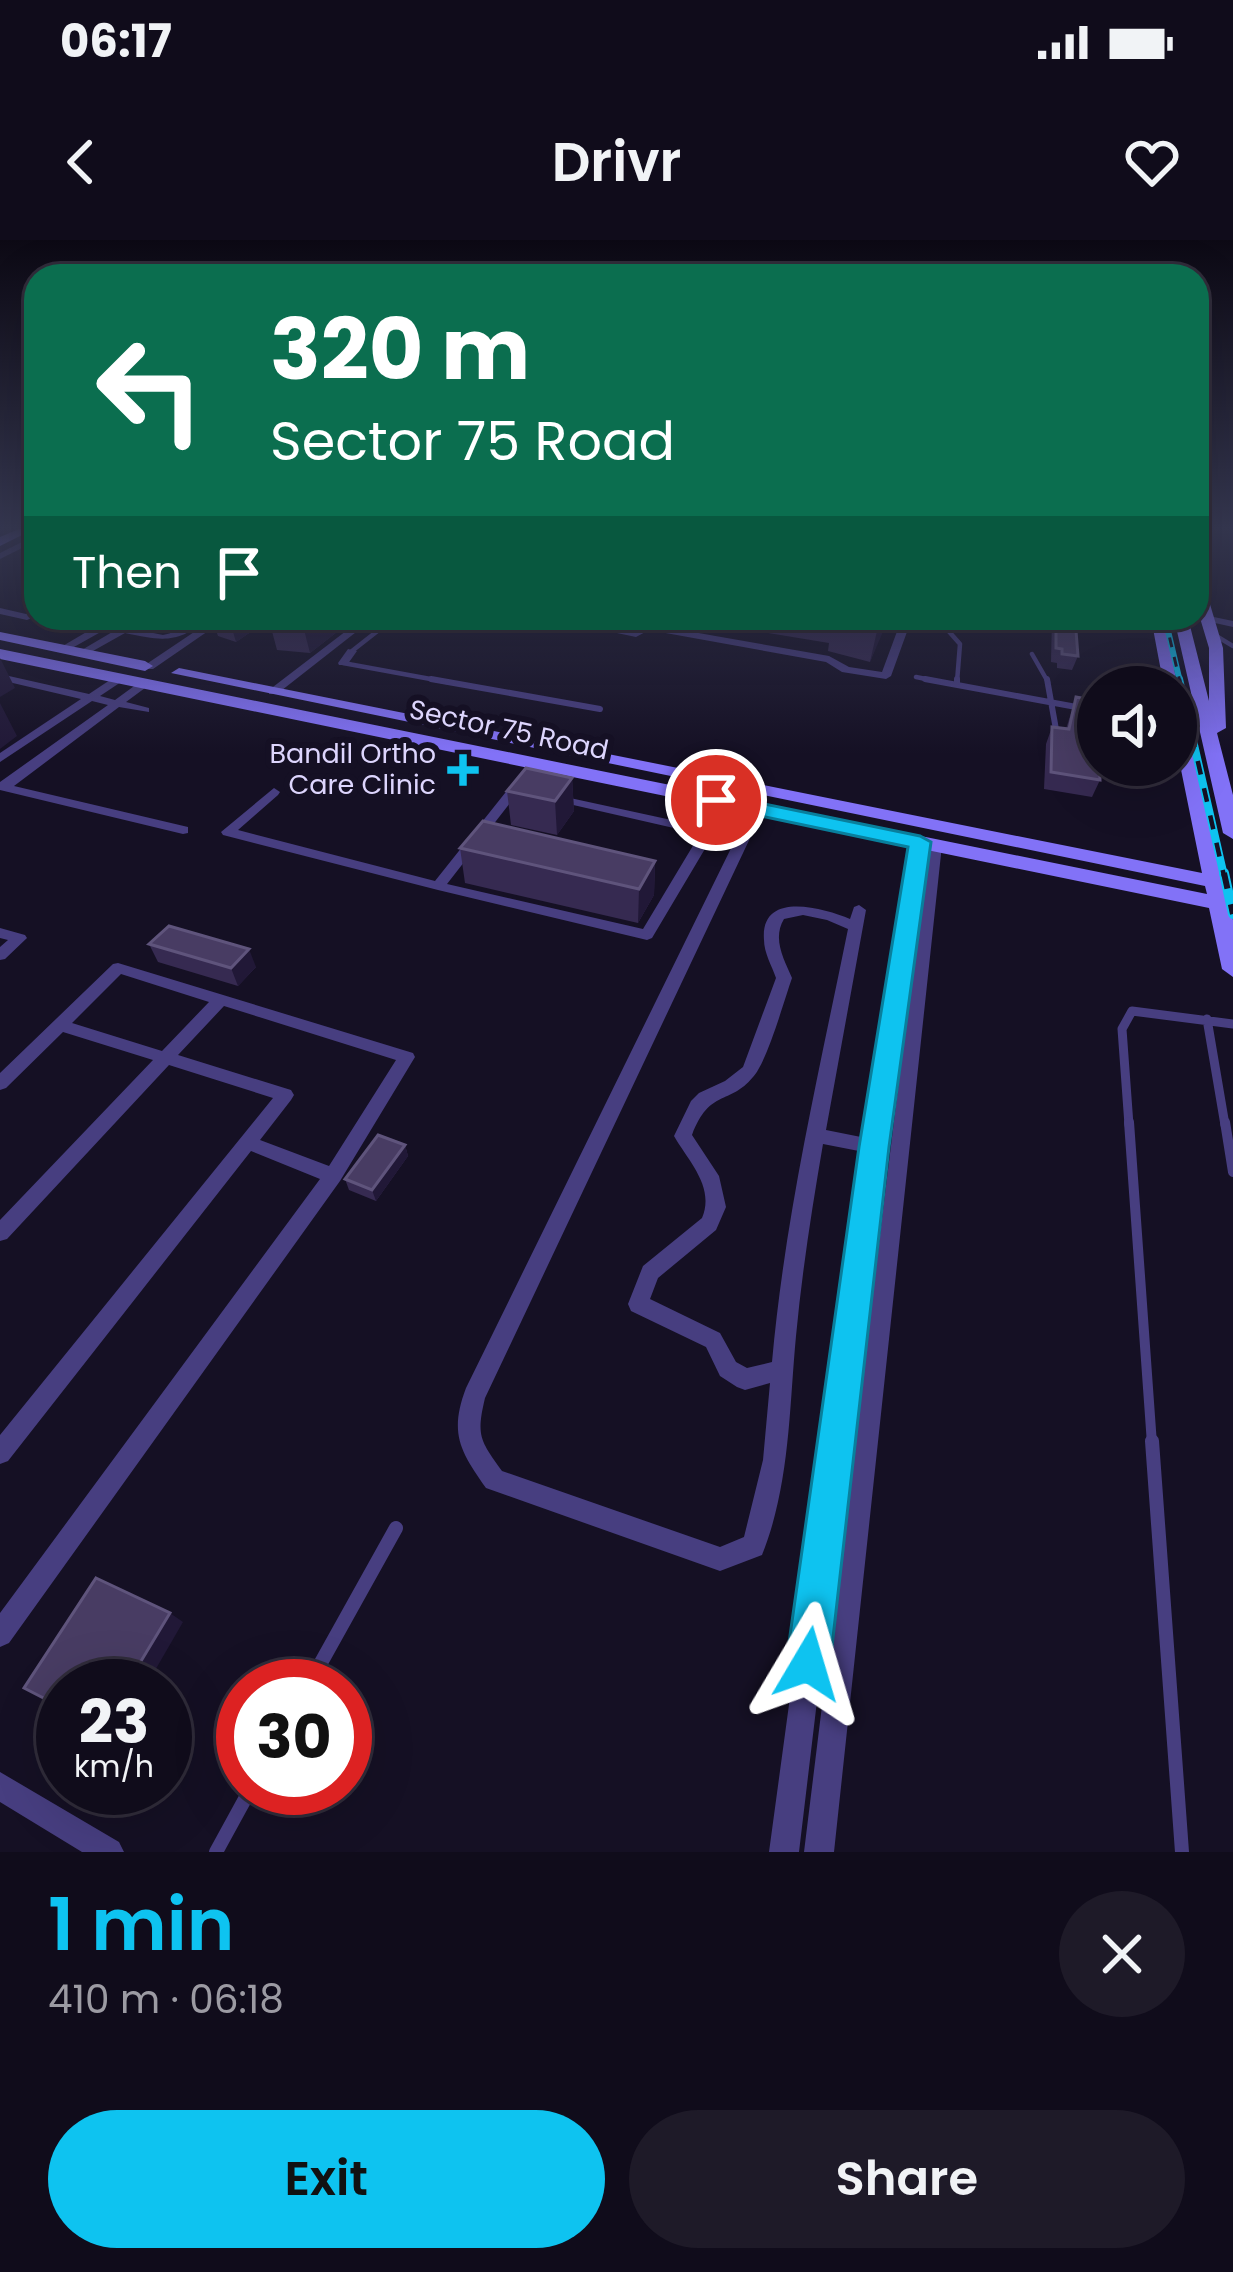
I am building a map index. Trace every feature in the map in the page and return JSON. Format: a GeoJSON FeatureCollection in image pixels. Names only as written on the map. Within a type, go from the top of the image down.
{"type":"FeatureCollection","features":[{"type":"Feature","properties":{"kind":"street"},"geometry":{"type":"LineString","coordinates":[[1209,621],[1225,693],[1213,750]]}},
{"type":"Feature","properties":{"kind":"street"},"geometry":{"type":"LineString","coordinates":[[1211,627],[1233,628]]}},
{"type":"Feature","properties":{"kind":"street"},"geometry":{"type":"LineString","coordinates":[[74,651],[99,630]]}},
{"type":"Feature","properties":{"kind":"street"},"geometry":{"type":"LineString","coordinates":[[117,630],[172,637],[184,630]]}},
{"type":"Feature","properties":{"kind":"street"},"geometry":{"type":"LineString","coordinates":[[2,786],[117,704],[204,630]]}},
{"type":"Feature","properties":{"kind":"street"},"geometry":{"type":"LineString","coordinates":[[273,692],[353,630]]}},
{"type":"Feature","properties":{"kind":"street"},"geometry":{"type":"LineString","coordinates":[[662,630],[830,659],[846,670],[886,676],[903,630]]}},
{"type":"Feature","properties":{"kind":"street"},"geometry":{"type":"LineString","coordinates":[[1161,630],[1168,666]]}},
{"type":"Feature","properties":{"kind":"street"},"geometry":{"type":"LineString","coordinates":[[1183,630],[1213,750],[1226,776],[1233,832]]}},
{"type":"Feature","properties":{"kind":"street"},"geometry":{"type":"LineString","coordinates":[[74,651],[122,631]]}},
{"type":"Feature","properties":{"kind":"street","name":"Sector 75 Road"},"geometry":{"type":"LineString","coordinates":[[0,637],[536,764],[927,844],[1146,878],[1212,881]]}},
{"type":"Feature","properties":{"kind":"street"},"geometry":{"type":"LineString","coordinates":[[183,644],[206,649]]}},
{"type":"Feature","properties":{"kind":"street"},"geometry":{"type":"LineString","coordinates":[[343,663],[352,651]]}},
{"type":"Feature","properties":{"kind":"street","name":"Sector 75 Road"},"geometry":{"type":"LineString","coordinates":[[0,654],[120,678],[147,675],[273,692],[1146,878],[1218,903]]}},
{"type":"Feature","properties":{"kind":"street"},"geometry":{"type":"LineString","coordinates":[[284,664],[304,668]]}},
{"type":"Feature","properties":{"kind":"street"},"geometry":{"type":"LineString","coordinates":[[0,677],[145,710]]}},
{"type":"Feature","properties":{"kind":"street"},"geometry":{"type":"LineString","coordinates":[[0,758],[120,678]]}},
{"type":"Feature","properties":{"kind":"street"},"geometry":{"type":"LineString","coordinates":[[19,728],[38,733]]}},
{"type":"Feature","properties":{"kind":"street"},"geometry":{"type":"LineString","coordinates":[[439,886],[536,764]]}},
{"type":"Feature","properties":{"kind":"street"},"geometry":{"type":"LineString","coordinates":[[2,786],[183,830]]}},
{"type":"Feature","properties":{"kind":"street"},"geometry":{"type":"LineString","coordinates":[[1191,786],[1233,969]]}},
{"type":"Feature","properties":{"kind":"street"},"geometry":{"type":"LineString","coordinates":[[274,791],[228,832],[647,935],[708,832],[515,788]]}},
{"type":"Feature","properties":{"kind":"street"},"geometry":{"type":"LineString","coordinates":[[745,834],[474,1396],[468,1422],[471,1447],[494,1480],[720,1559],[753,1546],[768,1509],[815,1135],[857,918],[802,910],[783,912],[774,920],[770,938],[784,978],[750,1070],[702,1097],[683,1136],[710,1176],[716,1207],[709,1224],[650,1272],[638,1304],[713,1340],[728,1369],[745,1379],[782,1370]]}},
{"type":"Feature","properties":{"kind":"street"},"geometry":{"type":"LineString","coordinates":[[784,1852],[874,1147],[927,844]]}},
{"type":"Feature","properties":{"kind":"street"},"geometry":{"type":"LineString","coordinates":[[819,1852],[927,844]]}},
{"type":"Feature","properties":{"kind":"street"},"geometry":{"type":"LineString","coordinates":[[0,933],[20,938],[0,955]]}},
{"type":"Feature","properties":{"kind":"street"},"geometry":{"type":"LineString","coordinates":[[0,1083],[118,968],[407,1057],[332,1176],[0,1634]]}},
{"type":"Feature","properties":{"kind":"street"},"geometry":{"type":"LineString","coordinates":[[0,1233],[222,998]]}},
{"type":"Feature","properties":{"kind":"street"},"geometry":{"type":"LineString","coordinates":[[0,1453],[285,1096],[60,1025]]}},
{"type":"Feature","properties":{"kind":"street"},"geometry":{"type":"LineString","coordinates":[[815,1135],[874,1147]]}},
{"type":"Feature","properties":{"kind":"street"},"geometry":{"type":"LineString","coordinates":[[246,1142],[332,1176]]}},
{"type":"Feature","properties":{"kind":"street"},"geometry":{"type":"LineString","coordinates":[[0,1786],[106,1851]]}},
{"type":"Feature","properties":{"kind":"lane"},"geometry":{"type":"LineString","coordinates":[[1211,627],[1233,646]]}},
{"type":"Feature","properties":{"kind":"lane"},"geometry":{"type":"LineString","coordinates":[[352,651],[379,630]]}},
{"type":"Feature","properties":{"kind":"lane"},"geometry":{"type":"LineString","coordinates":[[948,630],[960,644],[956,684]]}},
{"type":"Feature","properties":{"kind":"lane"},"geometry":{"type":"LineString","coordinates":[[1032,654],[1051,686],[1058,740]]}},
{"type":"Feature","properties":{"kind":"lane"},"geometry":{"type":"LineString","coordinates":[[343,663],[600,709]]}},
{"type":"Feature","properties":{"kind":"lane"},"geometry":{"type":"LineString","coordinates":[[916,677],[1077,705]]}},
{"type":"Feature","properties":{"kind":"lane"},"geometry":{"type":"LineString","coordinates":[[1182,1852],[1122,1029],[1132,1011],[1233,1024]]}},
{"type":"Feature","properties":{"kind":"lane"},"geometry":{"type":"LineString","coordinates":[[1207,1019],[1233,1172]]}},
{"type":"Feature","properties":{"kind":"lane"},"geometry":{"type":"LineString","coordinates":[[323,1659],[396,1528]]}},
{"type":"Feature","properties":{"kind":"lane"},"geometry":{"type":"LineString","coordinates":[[216,1852],[236,1815]]}},
{"type":"Feature","properties":{"kind":"building"},"geometry":{"type":"Polygon","coordinates":[[[1056,630],[1076,630],[1078,656],[1056,648],[1056,630]]]}},
{"type":"Feature","properties":{"kind":"building"},"geometry":{"type":"Polygon","coordinates":[[[1077,697],[1077,776],[1051,772],[1052,727],[1069,729],[1077,697]]]}},
{"type":"Feature","properties":{"kind":"building"},"geometry":{"type":"Polygon","coordinates":[[[526,768],[572,778],[555,801],[507,791],[526,768]]]}},
{"type":"Feature","properties":{"kind":"building"},"geometry":{"type":"Polygon","coordinates":[[[483,821],[655,861],[639,889],[460,848],[483,821]]]}},
{"type":"Feature","properties":{"kind":"building"},"geometry":{"type":"Polygon","coordinates":[[[169,926],[249,949],[231,968],[149,944],[169,926]]]}},
{"type":"Feature","properties":{"kind":"building"},"geometry":{"type":"Polygon","coordinates":[[[378,1135],[405,1145],[372,1190],[345,1179],[378,1135]]]}},
{"type":"Feature","properties":{"kind":"building"},"geometry":{"type":"Polygon","coordinates":[[[96,1578],[170,1613],[142,1659],[43,1659],[96,1578]]]}},
{"type":"Feature","properties":{"kind":"building"},"geometry":{"type":"Polygon","coordinates":[[[36,1670],[36,1694],[24,1688],[36,1670]]]}},
{"type":"Feature","properties":{"kind":"railway"},"geometry":{"type":"LineString","coordinates":[[1168,630],[1176,666]]}},
{"type":"Feature","properties":{"kind":"railway"},"geometry":{"type":"LineString","coordinates":[[1197,758],[1224,876]]}},
{"type":"Feature","properties":{"kind":"railway"},"geometry":{"type":"LineString","coordinates":[[1224,873],[1233,914]]}},
{"type":"Feature","properties":{"kind":"place","name":"Bandil Ortho Care Clinic"},"geometry":{"type":"Point","coordinates":[463,770]}},
{"type":"Feature","properties":{"kind":"route"},"geometry":{"type":"LineString","coordinates":[[716,800],[920,842],[874,1147],[808,1664]]}}]}
